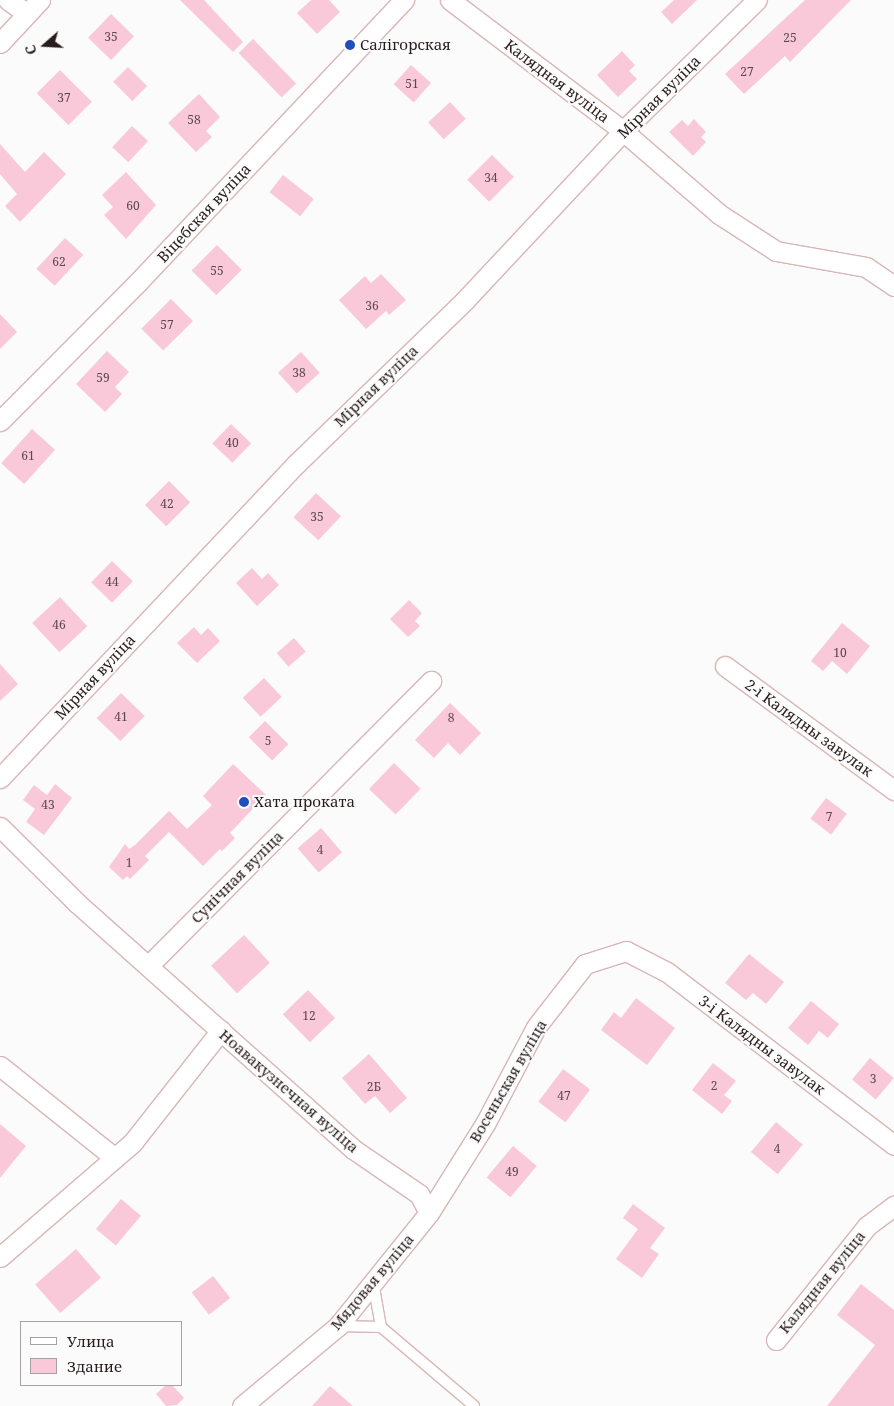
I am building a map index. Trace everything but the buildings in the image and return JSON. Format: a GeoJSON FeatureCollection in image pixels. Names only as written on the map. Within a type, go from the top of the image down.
{"type":"FeatureCollection","features":[{"type":"Feature","properties":{"kind":"street"},"geometry":{"type":"LineString","coordinates":[[8,0],[26,13]]}},
{"type":"Feature","properties":{"kind":"street"},"geometry":{"type":"LineString","coordinates":[[0,43],[40,0]]}},
{"type":"Feature","properties":{"kind":"street","name":"Віцебская вуліца"},"geometry":{"type":"LineString","coordinates":[[0,421],[138,282],[404,0]]}},
{"type":"Feature","properties":{"kind":"street","name":"Калядная вуліца"},"geometry":{"type":"LineString","coordinates":[[450,0],[623,131],[719,214],[776,251],[866,267],[894,286]]}},
{"type":"Feature","properties":{"kind":"street","name":"Мірная вуліца"},"geometry":{"type":"LineString","coordinates":[[0,778],[296,464],[465,300],[623,131],[757,0]]}},
{"type":"Feature","properties":{"kind":"street","name":"2-і Калядны завулак"},"geometry":{"type":"LineString","coordinates":[[724,666],[894,790]]}},
{"type":"Feature","properties":{"kind":"street","name":"Сунічная вуліца"},"geometry":{"type":"LineString","coordinates":[[148,966],[431,681]]}},
{"type":"Feature","properties":{"kind":"street"},"geometry":{"type":"LineString","coordinates":[[0,827],[77,903],[148,966]]}},
{"type":"Feature","properties":{"kind":"street","name":"3-і Калядны завулак"},"geometry":{"type":"LineString","coordinates":[[626,951],[667,972],[894,1145]]}},
{"type":"Feature","properties":{"kind":"street","name":"Восеньская вуліца"},"geometry":{"type":"LineString","coordinates":[[430,1213],[486,1122],[536,1027],[585,964],[626,951]]}},
{"type":"Feature","properties":{"kind":"street","name":"Ноавакузнечная вуліца"},"geometry":{"type":"LineString","coordinates":[[148,966],[353,1149],[419,1194],[430,1213]]}},
{"type":"Feature","properties":{"kind":"street"},"geometry":{"type":"LineString","coordinates":[[0,1257],[133,1142],[221,1030]]}},
{"type":"Feature","properties":{"kind":"street"},"geometry":{"type":"LineString","coordinates":[[0,1066],[115,1158]]}},
{"type":"Feature","properties":{"kind":"street","name":"Калядная вуліца"},"geometry":{"type":"LineString","coordinates":[[776,1340],[867,1226],[894,1206]]}},
{"type":"Feature","properties":{"kind":"street","name":"Мядовая вуліца"},"geometry":{"type":"LineString","coordinates":[[242,1406],[338,1326],[430,1213]]}},
{"type":"Feature","properties":{"kind":"lane"},"geometry":{"type":"LineString","coordinates":[[373,1282],[381,1327]]}},
{"type":"Feature","properties":{"kind":"lane"},"geometry":{"type":"LineString","coordinates":[[338,1326],[381,1327],[474,1406]]}},
{"type":"Feature","properties":{"kind":"place","name":"Салігорская"},"geometry":{"type":"Point","coordinates":[350,45]}},
{"type":"Feature","properties":{"kind":"place","name":"Хата проката"},"geometry":{"type":"Point","coordinates":[244,802]}}]}
